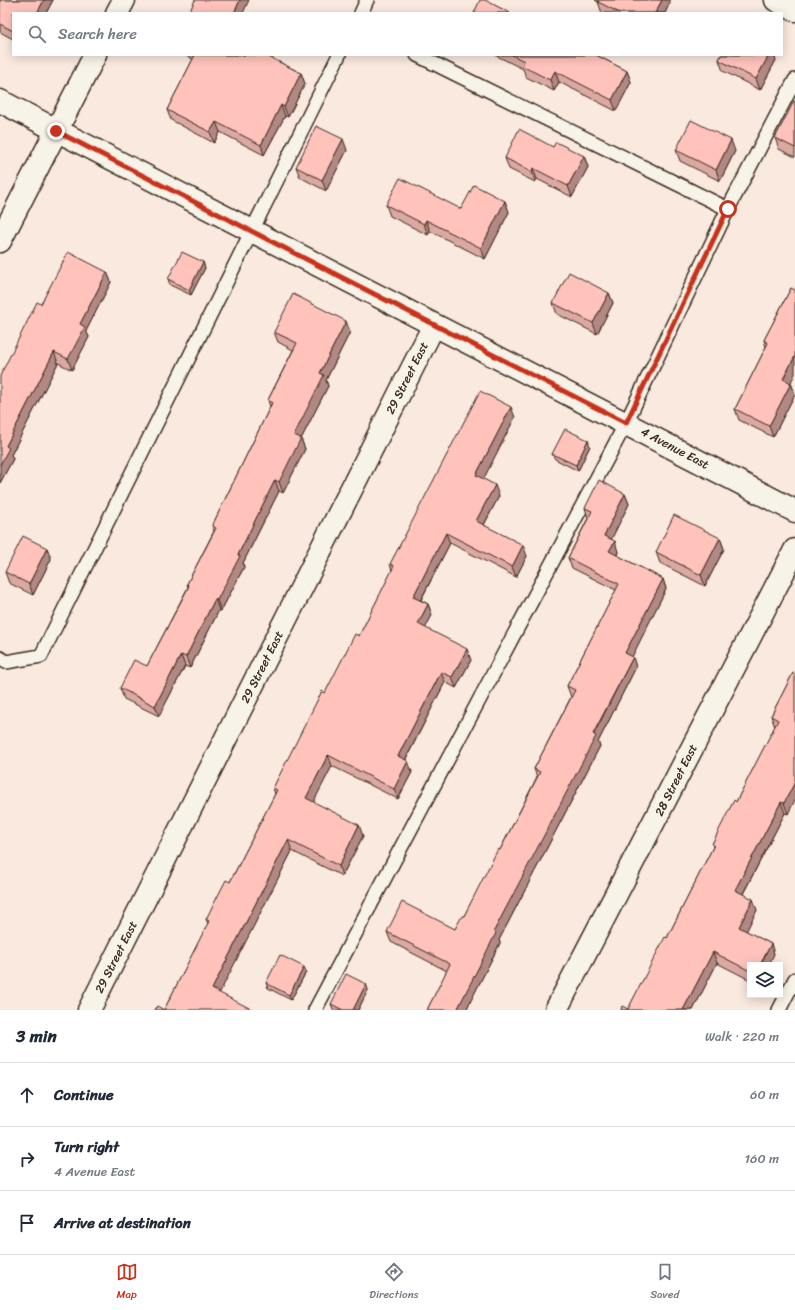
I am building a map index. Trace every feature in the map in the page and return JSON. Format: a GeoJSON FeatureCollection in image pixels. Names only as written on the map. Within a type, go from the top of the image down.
{"type":"FeatureCollection","features":[{"type":"Feature","properties":{"kind":"street"},"geometry":{"type":"LineString","coordinates":[[118,12],[124,0]]}},
{"type":"Feature","properties":{"kind":"street"},"geometry":{"type":"LineString","coordinates":[[776,0],[795,10]]}},
{"type":"Feature","properties":{"kind":"street"},"geometry":{"type":"LineString","coordinates":[[0,241],[94,56]]}},
{"type":"Feature","properties":{"kind":"street","name":"4 Avenue East"},"geometry":{"type":"LineString","coordinates":[[0,102],[795,511]]}},
{"type":"Feature","properties":{"kind":"street","name":"29 Street East"},"geometry":{"type":"LineString","coordinates":[[89,1010],[434,325]]}},
{"type":"Feature","properties":{"kind":"street","name":"28 Street East"},"geometry":{"type":"LineString","coordinates":[[556,1010],[795,550]]}},
{"type":"Feature","properties":{"kind":"lane"},"geometry":{"type":"LineString","coordinates":[[361,12],[367,0]]}},
{"type":"Feature","properties":{"kind":"lane"},"geometry":{"type":"LineString","coordinates":[[0,658],[6,662],[41,656],[339,56]]}},
{"type":"Feature","properties":{"kind":"lane"},"geometry":{"type":"LineString","coordinates":[[419,56],[728,209]]}},
{"type":"Feature","properties":{"kind":"lane"},"geometry":{"type":"LineString","coordinates":[[315,1010],[626,423],[728,209],[795,80]]}},
{"type":"Feature","properties":{"kind":"lane"},"geometry":{"type":"LineString","coordinates":[[779,1010],[795,979]]}},
{"type":"Feature","properties":{"kind":"building"},"geometry":{"type":"Polygon","coordinates":[[[0,0],[44,0],[38,12],[12,12],[12,30],[0,24],[0,0]]]}},
{"type":"Feature","properties":{"kind":"building"},"geometry":{"type":"Polygon","coordinates":[[[195,0],[240,0],[234,12],[189,12],[195,0]]]}},
{"type":"Feature","properties":{"kind":"building"},"geometry":{"type":"Polygon","coordinates":[[[480,0],[485,0],[508,12],[474,12],[480,0]]]}},
{"type":"Feature","properties":{"kind":"building"},"geometry":{"type":"Polygon","coordinates":[[[599,0],[662,0],[656,12],[618,12],[598,2],[599,0]]]}},
{"type":"Feature","properties":{"kind":"building"},"geometry":{"type":"Polygon","coordinates":[[[194,56],[267,56],[301,73],[284,107],[281,105],[261,145],[216,122],[210,132],[167,110],[194,56]]]}},
{"type":"Feature","properties":{"kind":"building"},"geometry":{"type":"Polygon","coordinates":[[[514,56],[598,56],[627,71],[612,100],[555,71],[550,80],[522,66],[524,61],[514,56]]]}},
{"type":"Feature","properties":{"kind":"building"},"geometry":{"type":"Polygon","coordinates":[[[721,56],[768,56],[756,79],[719,60],[721,56]]]}},
{"type":"Feature","properties":{"kind":"building"},"geometry":{"type":"Polygon","coordinates":[[[795,101],[795,148],[775,138],[795,101]]]}},
{"type":"Feature","properties":{"kind":"building"},"geometry":{"type":"Polygon","coordinates":[[[691,120],[731,140],[716,170],[676,150],[691,120]]]}},
{"type":"Feature","properties":{"kind":"building"},"geometry":{"type":"Polygon","coordinates":[[[316,126],[343,139],[322,180],[296,167],[316,126]]]}},
{"type":"Feature","properties":{"kind":"building"},"geometry":{"type":"Polygon","coordinates":[[[519,129],[553,147],[556,142],[584,156],[568,186],[533,168],[532,172],[505,158],[519,129]]]}},
{"type":"Feature","properties":{"kind":"building"},"geometry":{"type":"Polygon","coordinates":[[[400,178],[461,209],[474,185],[505,201],[481,248],[426,220],[424,224],[386,205],[400,178]]]}},
{"type":"Feature","properties":{"kind":"building"},"geometry":{"type":"Polygon","coordinates":[[[68,252],[107,272],[80,324],[85,327],[68,359],[54,352],[6,446],[9,448],[0,465],[0,376],[37,302],[41,304],[68,252]]]}},
{"type":"Feature","properties":{"kind":"building"},"geometry":{"type":"Polygon","coordinates":[[[182,252],[203,262],[189,290],[168,279],[182,252]]]}},
{"type":"Feature","properties":{"kind":"building"},"geometry":{"type":"Polygon","coordinates":[[[569,272],[609,293],[593,323],[553,303],[569,272]]]}},
{"type":"Feature","properties":{"kind":"building"},"geometry":{"type":"Polygon","coordinates":[[[791,288],[795,290],[795,356],[783,379],[791,383],[769,426],[735,409],[768,343],[764,340],[791,288]]]}},
{"type":"Feature","properties":{"kind":"building"},"geometry":{"type":"Polygon","coordinates":[[[293,294],[346,321],[320,373],[324,375],[294,435],[301,438],[279,482],[275,480],[238,555],[240,556],[217,600],[215,599],[186,657],[181,655],[155,706],[120,688],[134,660],[147,666],[189,586],[187,584],[216,528],[212,526],[272,403],[268,400],[297,343],[274,332],[293,294]]]}},
{"type":"Feature","properties":{"kind":"building"},"geometry":{"type":"Polygon","coordinates":[[[480,391],[511,407],[476,475],[495,485],[476,521],[523,545],[512,567],[446,533],[413,597],[428,604],[418,624],[467,649],[452,677],[441,672],[398,756],[408,761],[394,789],[328,755],[306,798],[359,825],[339,866],[288,840],[212,989],[253,1010],[164,1010],[209,921],[206,919],[226,880],[230,882],[277,790],[273,788],[322,691],[325,693],[355,634],[359,636],[394,566],[390,564],[480,391]]]}},
{"type":"Feature","properties":{"kind":"building"},"geometry":{"type":"Polygon","coordinates":[[[565,429],[588,440],[576,465],[552,454],[565,429]]]}},
{"type":"Feature","properties":{"kind":"building"},"geometry":{"type":"Polygon","coordinates":[[[599,480],[625,494],[604,536],[615,541],[609,551],[663,579],[625,653],[633,657],[593,734],[596,736],[494,931],[496,933],[458,1008],[460,1009],[427,1010],[450,964],[387,932],[402,902],[455,929],[462,916],[464,916],[498,849],[500,850],[540,772],[534,769],[575,690],[567,686],[619,584],[568,558],[592,511],[585,508],[599,480]]]}},
{"type":"Feature","properties":{"kind":"building"},"geometry":{"type":"Polygon","coordinates":[[[674,515],[720,538],[701,575],[656,552],[674,515]]]}},
{"type":"Feature","properties":{"kind":"building"},"geometry":{"type":"Polygon","coordinates":[[[23,536],[47,548],[29,584],[5,572],[23,536]]]}},
{"type":"Feature","properties":{"kind":"building"},"geometry":{"type":"Polygon","coordinates":[[[793,673],[795,674],[795,782],[784,803],[781,802],[735,890],[753,899],[739,927],[771,944],[762,962],[747,962],[747,969],[713,952],[683,1010],[621,1010],[622,1006],[628,1009],[665,937],[667,938],[714,845],[712,844],[734,800],[736,802],[778,720],[771,716],[793,673]]]}},
{"type":"Feature","properties":{"kind":"building"},"geometry":{"type":"Polygon","coordinates":[[[280,955],[304,967],[289,995],[266,983],[280,955]]]}},
{"type":"Feature","properties":{"kind":"building"},"geometry":{"type":"Polygon","coordinates":[[[346,974],[366,984],[353,1010],[343,1010],[331,1004],[346,974]]]}},
{"type":"Feature","properties":{"kind":"building"},"geometry":{"type":"Polygon","coordinates":[[[157,1006],[164,1010],[155,1010],[157,1006]]]}},
{"type":"Feature","properties":{"kind":"route"},"geometry":{"type":"LineString","coordinates":[[56,131],[626,423],[728,209]]}}]}
